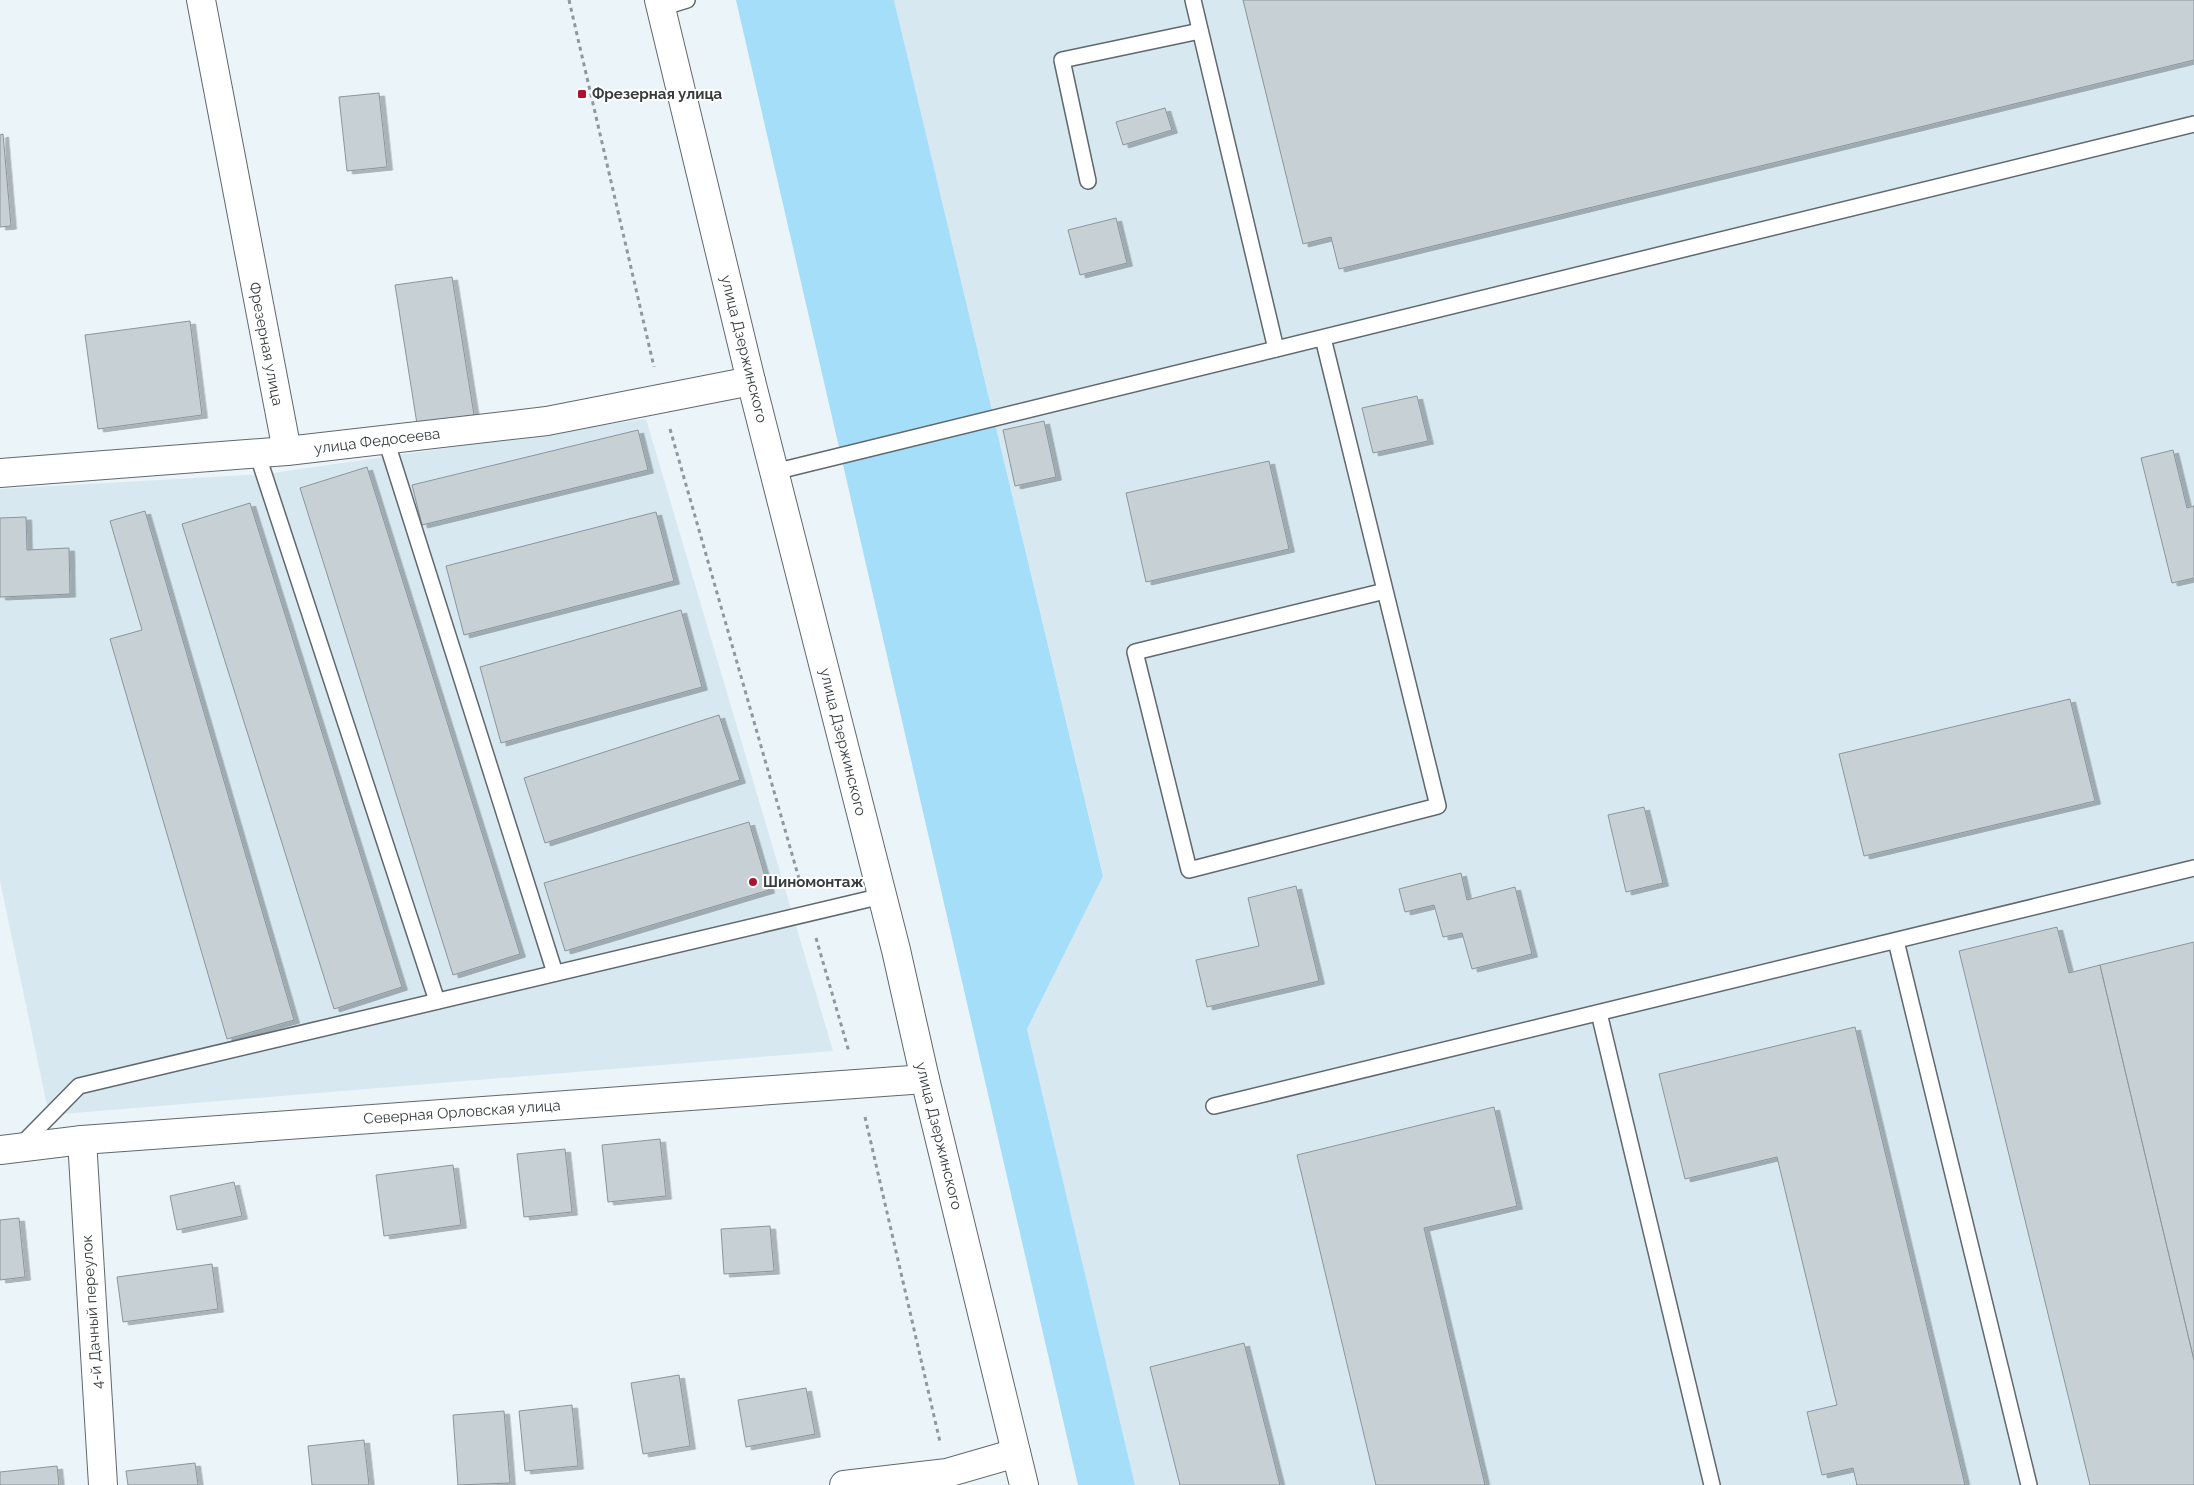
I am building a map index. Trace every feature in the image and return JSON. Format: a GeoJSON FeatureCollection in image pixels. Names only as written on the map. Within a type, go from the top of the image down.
{"type":"FeatureCollection","features":[{"type":"Feature","properties":{"kind":"main road","name":"Фрезерная улица"},"geometry":{"type":"LineString","coordinates":[[201,0],[286,451]]}},
{"type":"Feature","properties":{"kind":"main road","name":"улица Дзержинского"},"geometry":{"type":"LineString","coordinates":[[660,4],[751,380],[882,896],[1024,1485]]}},
{"type":"Feature","properties":{"kind":"main road","name":"улица Федосеева"},"geometry":{"type":"LineString","coordinates":[[0,473],[257,454],[547,421],[751,380]]}},
{"type":"Feature","properties":{"kind":"main road","name":"Северная Орловская улица"},"geometry":{"type":"LineString","coordinates":[[9,1149],[82,1140],[925,1079]]}},
{"type":"Feature","properties":{"kind":"main road","name":"4-й Дачный переулок"},"geometry":{"type":"LineString","coordinates":[[82,1140],[103,1485]]}},
{"type":"Feature","properties":{"kind":"main road"},"geometry":{"type":"LineString","coordinates":[[844,1485],[947,1473],[1016,1453]]}},
{"type":"Feature","properties":{"kind":"lane"},"geometry":{"type":"LineString","coordinates":[[660,4],[687,0]]}},
{"type":"Feature","properties":{"kind":"lane"},"geometry":{"type":"LineString","coordinates":[[1193,0],[1276,350]]}},
{"type":"Feature","properties":{"kind":"lane"},"geometry":{"type":"LineString","coordinates":[[1088,181],[1062,60],[1200,31]]}},
{"type":"Feature","properties":{"kind":"lane"},"geometry":{"type":"LineString","coordinates":[[774,472],[2194,124]]}},
{"type":"Feature","properties":{"kind":"lane"},"geometry":{"type":"LineString","coordinates":[[1323,338],[1438,806],[1189,870],[1135,652],[1385,591]]}},
{"type":"Feature","properties":{"kind":"lane"},"geometry":{"type":"LineString","coordinates":[[386,440],[556,973]]}},
{"type":"Feature","properties":{"kind":"lane"},"geometry":{"type":"LineString","coordinates":[[257,454],[437,1001]]}},
{"type":"Feature","properties":{"kind":"lane"},"geometry":{"type":"LineString","coordinates":[[1214,1106],[2194,868]]}},
{"type":"Feature","properties":{"kind":"lane"},"geometry":{"type":"LineString","coordinates":[[9,1149],[79,1086],[882,896]]}},
{"type":"Feature","properties":{"kind":"lane"},"geometry":{"type":"LineString","coordinates":[[1896,941],[2029,1485]]}},
{"type":"Feature","properties":{"kind":"lane"},"geometry":{"type":"LineString","coordinates":[[1599,1012],[1712,1485]]}},
{"type":"Feature","properties":{"kind":"path"},"geometry":{"type":"LineString","coordinates":[[569,0],[661,398],[858,1084],[947,1473]]}},
{"type":"Feature","properties":{"kind":"shaded area"},"geometry":{"type":"Polygon","coordinates":[[[736,0],[894,0],[1103,876],[1027,1029],[1135,1485],[1078,1485],[736,0]]]}},
{"type":"Feature","properties":{"kind":"shaded area"},"geometry":{"type":"Polygon","coordinates":[[[894,0],[2194,0],[2194,1485],[1135,1485],[1027,1029],[1103,875],[894,0]]]}},
{"type":"Feature","properties":{"kind":"shaded area"},"geometry":{"type":"Polygon","coordinates":[[[646,419],[833,1051],[49,1115],[0,881],[0,489],[266,474],[646,419]]]}},
{"type":"Feature","properties":{"kind":"building"},"geometry":{"type":"Polygon","coordinates":[[[1243,0],[2194,0],[2194,60],[1339,269],[1331,237],[1303,244],[1243,0]]]}},
{"type":"Feature","properties":{"kind":"building"},"geometry":{"type":"Polygon","coordinates":[[[379,93],[387,167],[347,171],[339,97],[379,93]]]}},
{"type":"Feature","properties":{"kind":"building"},"geometry":{"type":"Polygon","coordinates":[[[1165,108],[1172,130],[1123,145],[1116,122],[1165,108]]]}},
{"type":"Feature","properties":{"kind":"building"},"geometry":{"type":"Polygon","coordinates":[[[3,134],[11,226],[0,227],[0,135],[3,134]]]}},
{"type":"Feature","properties":{"kind":"building"},"geometry":{"type":"Polygon","coordinates":[[[1116,218],[1127,263],[1080,275],[1068,230],[1116,218]]]}},
{"type":"Feature","properties":{"kind":"building"},"geometry":{"type":"Polygon","coordinates":[[[452,277],[474,415],[417,424],[395,285],[452,277]]]}},
{"type":"Feature","properties":{"kind":"building"},"geometry":{"type":"Polygon","coordinates":[[[190,321],[202,415],[98,429],[85,335],[190,321]]]}},
{"type":"Feature","properties":{"kind":"building"},"geometry":{"type":"Polygon","coordinates":[[[1417,396],[1428,441],[1373,453],[1362,408],[1417,396]]]}},
{"type":"Feature","properties":{"kind":"building"},"geometry":{"type":"Polygon","coordinates":[[[1044,421],[1056,477],[1015,486],[1003,430],[1044,421]]]}},
{"type":"Feature","properties":{"kind":"building"},"geometry":{"type":"Polygon","coordinates":[[[638,430],[648,470],[422,525],[412,485],[638,430]]]}},
{"type":"Feature","properties":{"kind":"building"},"geometry":{"type":"Polygon","coordinates":[[[2173,450],[2187,508],[2194,506],[2194,578],[2172,583],[2141,458],[2173,450]]]}},
{"type":"Feature","properties":{"kind":"building"},"geometry":{"type":"Polygon","coordinates":[[[1269,461],[1289,549],[1146,582],[1126,493],[1269,461]]]}},
{"type":"Feature","properties":{"kind":"building"},"geometry":{"type":"Polygon","coordinates":[[[367,467],[520,954],[453,975],[300,488],[367,467]]]}},
{"type":"Feature","properties":{"kind":"building"},"geometry":{"type":"Polygon","coordinates":[[[250,503],[402,987],[334,1009],[182,524],[250,503]]]}},
{"type":"Feature","properties":{"kind":"building"},"geometry":{"type":"Polygon","coordinates":[[[145,511],[294,1020],[227,1039],[110,639],[142,630],[110,521],[145,511]]]}},
{"type":"Feature","properties":{"kind":"building"},"geometry":{"type":"Polygon","coordinates":[[[656,512],[674,581],[464,635],[446,566],[656,512]]]}},
{"type":"Feature","properties":{"kind":"building"},"geometry":{"type":"Polygon","coordinates":[[[26,517],[27,550],[69,548],[70,594],[0,597],[0,518],[26,517]]]}},
{"type":"Feature","properties":{"kind":"building"},"geometry":{"type":"Polygon","coordinates":[[[681,610],[702,687],[501,743],[480,667],[681,610]]]}},
{"type":"Feature","properties":{"kind":"building"},"geometry":{"type":"Polygon","coordinates":[[[2070,699],[2095,801],[1864,856],[1839,754],[2070,699]]]}},
{"type":"Feature","properties":{"kind":"building"},"geometry":{"type":"Polygon","coordinates":[[[719,715],[740,780],[545,843],[524,778],[719,715]]]}},
{"type":"Feature","properties":{"kind":"building"},"geometry":{"type":"Polygon","coordinates":[[[1644,807],[1663,883],[1626,892],[1608,815],[1644,807]]]}},
{"type":"Feature","properties":{"kind":"building"},"geometry":{"type":"Polygon","coordinates":[[[749,822],[769,890],[565,951],[544,883],[749,822]]]}},
{"type":"Feature","properties":{"kind":"building"},"geometry":{"type":"Polygon","coordinates":[[[1461,873],[1467,900],[1515,887],[1532,954],[1472,969],[1462,933],[1443,937],[1434,905],[1405,912],[1399,889],[1461,873]]]}},
{"type":"Feature","properties":{"kind":"building"},"geometry":{"type":"Polygon","coordinates":[[[1296,886],[1319,981],[1207,1007],[1196,960],[1259,946],[1248,898],[1296,886]]]}},
{"type":"Feature","properties":{"kind":"building"},"geometry":{"type":"Polygon","coordinates":[[[2057,927],[2069,973],[2100,965],[2194,1360],[2194,1485],[2090,1485],[1959,951],[2057,927]]]}},
{"type":"Feature","properties":{"kind":"building"},"geometry":{"type":"Polygon","coordinates":[[[2194,942],[2194,1360],[2100,965],[2194,942]]]}},
{"type":"Feature","properties":{"kind":"building"},"geometry":{"type":"Polygon","coordinates":[[[1855,1027],[1965,1485],[1857,1485],[1853,1468],[1822,1475],[1807,1412],[1837,1405],[1777,1157],[1685,1179],[1659,1074],[1855,1027]]]}},
{"type":"Feature","properties":{"kind":"building"},"geometry":{"type":"Polygon","coordinates":[[[1494,1107],[1517,1206],[1424,1228],[1485,1485],[1376,1485],[1297,1155],[1494,1107]]]}},
{"type":"Feature","properties":{"kind":"building"},"geometry":{"type":"Polygon","coordinates":[[[660,1139],[666,1196],[608,1202],[602,1145],[660,1139]]]}},
{"type":"Feature","properties":{"kind":"building"},"geometry":{"type":"Polygon","coordinates":[[[565,1149],[572,1212],[524,1217],[517,1154],[565,1149]]]}},
{"type":"Feature","properties":{"kind":"building"},"geometry":{"type":"Polygon","coordinates":[[[453,1165],[461,1225],[384,1236],[376,1175],[453,1165]]]}},
{"type":"Feature","properties":{"kind":"building"},"geometry":{"type":"Polygon","coordinates":[[[234,1182],[242,1216],[177,1230],[170,1196],[234,1182]]]}},
{"type":"Feature","properties":{"kind":"building"},"geometry":{"type":"Polygon","coordinates":[[[19,1218],[25,1277],[0,1280],[0,1220],[19,1218]]]}},
{"type":"Feature","properties":{"kind":"building"},"geometry":{"type":"Polygon","coordinates":[[[770,1226],[774,1271],[724,1274],[721,1229],[770,1226]]]}},
{"type":"Feature","properties":{"kind":"building"},"geometry":{"type":"Polygon","coordinates":[[[212,1264],[218,1309],[123,1322],[117,1277],[212,1264]]]}},
{"type":"Feature","properties":{"kind":"building"},"geometry":{"type":"Polygon","coordinates":[[[1244,1343],[1280,1485],[1180,1485],[1150,1367],[1244,1343]]]}},
{"type":"Feature","properties":{"kind":"building"},"geometry":{"type":"Polygon","coordinates":[[[679,1375],[690,1446],[643,1454],[631,1383],[679,1375]]]}},
{"type":"Feature","properties":{"kind":"building"},"geometry":{"type":"Polygon","coordinates":[[[806,1388],[815,1434],[746,1447],[738,1400],[806,1388]]]}},
{"type":"Feature","properties":{"kind":"building"},"geometry":{"type":"Polygon","coordinates":[[[572,1405],[578,1466],[525,1471],[519,1411],[572,1405]]]}},
{"type":"Feature","properties":{"kind":"building"},"geometry":{"type":"Polygon","coordinates":[[[504,1411],[510,1483],[458,1485],[453,1415],[504,1411]]]}},
{"type":"Feature","properties":{"kind":"building"},"geometry":{"type":"Polygon","coordinates":[[[364,1440],[369,1485],[312,1485],[308,1446],[364,1440]]]}},
{"type":"Feature","properties":{"kind":"building"},"geometry":{"type":"Polygon","coordinates":[[[195,1463],[198,1485],[128,1485],[126,1471],[195,1463]]]}},
{"type":"Feature","properties":{"kind":"building"},"geometry":{"type":"Polygon","coordinates":[[[57,1466],[59,1485],[0,1485],[0,1472],[57,1466]]]}},
{"type":"Feature","properties":{"kind":"place","name":"Фрезерная улица"},"geometry":{"type":"Point","coordinates":[582,94]}},
{"type":"Feature","properties":{"kind":"place","name":"Шиномонтаж"},"geometry":{"type":"Point","coordinates":[753,882]}}]}
